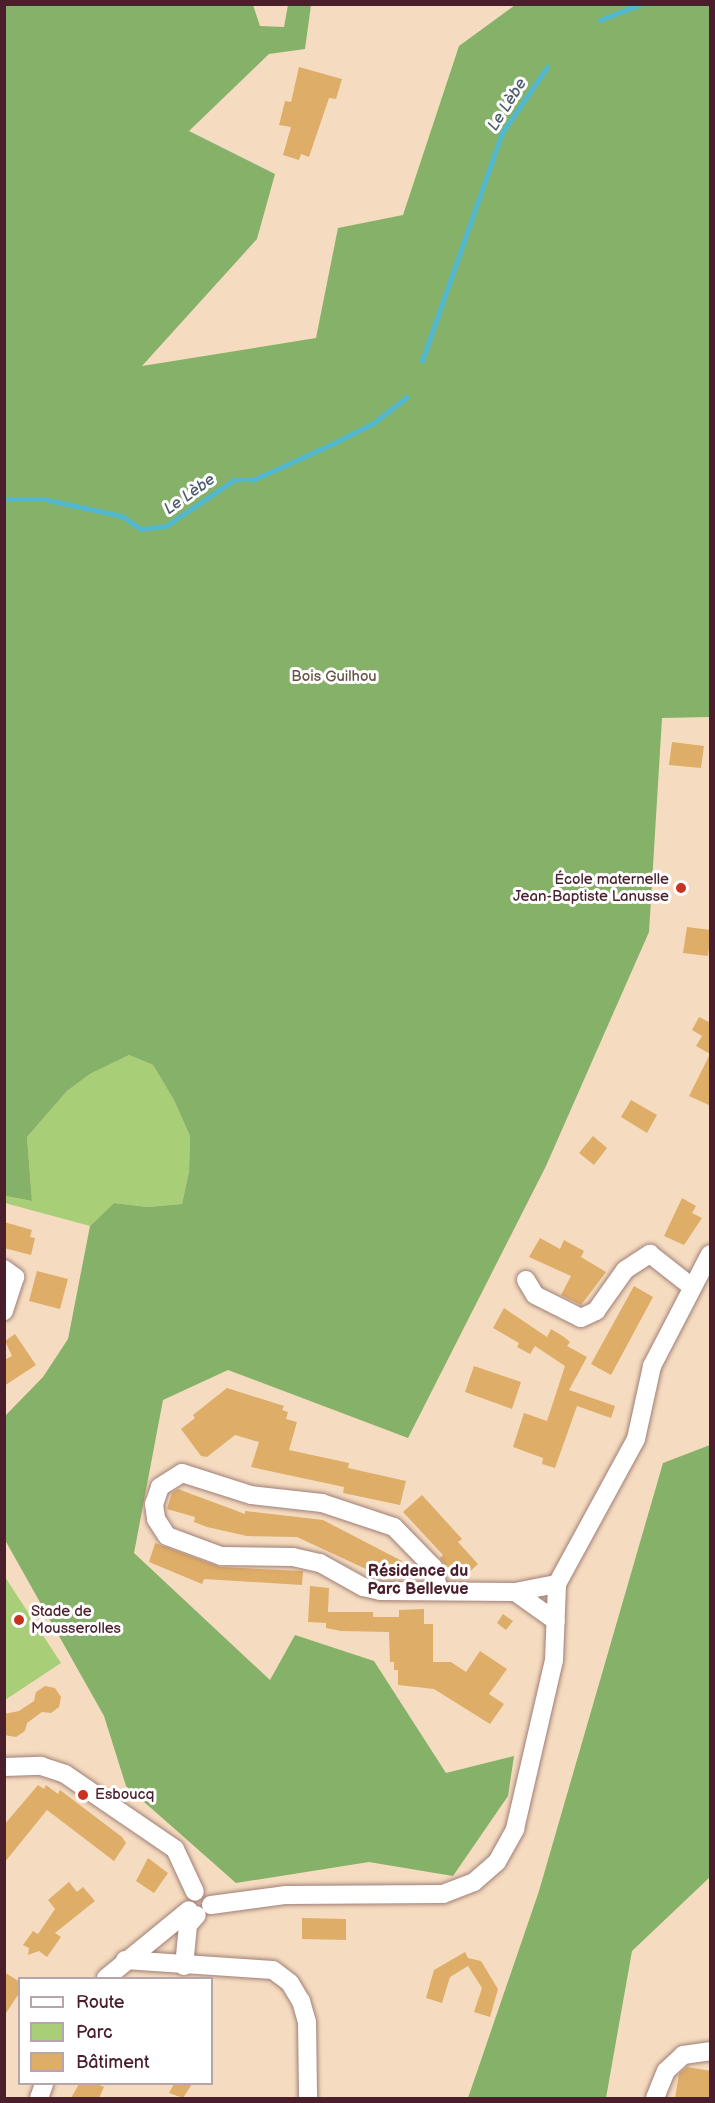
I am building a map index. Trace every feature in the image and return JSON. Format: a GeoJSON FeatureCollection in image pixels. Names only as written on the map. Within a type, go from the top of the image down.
{"type":"FeatureCollection","features":[{"type":"Feature","properties":{"kind":"street"},"geometry":{"type":"LineString","coordinates":[[526,1280],[535,1295],[581,1318],[596,1311],[626,1270],[650,1254],[692,1287]]}},
{"type":"Feature","properties":{"kind":"street"},"geometry":{"type":"LineString","coordinates":[[107,1977],[125,1960],[199,1910],[286,1895],[442,1894],[488,1873],[506,1851],[515,1828],[554,1660],[557,1584],[636,1439],[652,1366],[711,1254]]}},
{"type":"Feature","properties":{"kind":"street"},"geometry":{"type":"LineString","coordinates":[[4,1269],[15,1277],[4,1311]]}},
{"type":"Feature","properties":{"kind":"street"},"geometry":{"type":"LineString","coordinates":[[439,1591],[434,1567],[394,1527],[322,1503],[251,1495],[182,1473],[160,1487],[154,1504],[156,1519],[167,1536],[221,1556],[293,1557],[320,1563],[363,1587],[380,1592],[515,1592],[557,1584]]}},
{"type":"Feature","properties":{"kind":"street"},"geometry":{"type":"LineString","coordinates":[[515,1592],[556,1621]]}},
{"type":"Feature","properties":{"kind":"street"},"geometry":{"type":"LineString","coordinates":[[4,1767],[41,1766],[72,1778],[175,1849],[195,1892],[187,1901],[199,1910]]}},
{"type":"Feature","properties":{"kind":"street"},"geometry":{"type":"LineString","coordinates":[[183,1966],[188,1924],[199,1910]]}},
{"type":"Feature","properties":{"kind":"street"},"geometry":{"type":"LineString","coordinates":[[125,1960],[183,1966],[258,1967],[273,1970],[290,1983],[307,2022],[308,2098]]}},
{"type":"Feature","properties":{"kind":"street"},"geometry":{"type":"LineString","coordinates":[[655,2098],[666,2071],[683,2055],[711,2050]]}},
{"type":"Feature","properties":{"kind":"green space","name":"Bois Guilhou"},"geometry":{"type":"Polygon","coordinates":[[[5,4],[253,5],[260,26],[284,27],[288,5],[311,5],[305,49],[269,54],[189,131],[275,174],[257,239],[142,366],[316,338],[338,228],[403,215],[459,46],[515,5],[710,5],[710,717],[662,718],[649,932],[546,1166],[408,1438],[228,1370],[163,1400],[134,1553],[270,1680],[295,1635],[374,1661],[446,1773],[514,1756],[508,1796],[453,1876],[369,1862],[236,1883],[126,1786],[104,1716],[5,1540],[5,1416],[43,1377],[68,1339],[90,1226],[114,1203],[148,1207],[182,1204],[189,1171],[190,1136],[174,1100],[153,1065],[129,1055],[90,1074],[67,1091],[27,1137],[32,1201],[5,1196],[5,4]]]}},
{"type":"Feature","properties":{"kind":"green space"},"geometry":{"type":"Polygon","coordinates":[[[129,1055],[153,1065],[174,1100],[190,1136],[189,1171],[182,1204],[148,1207],[114,1203],[90,1226],[5,1203],[4,1196],[32,1201],[27,1137],[67,1091],[90,1074],[129,1055]]]}},
{"type":"Feature","properties":{"kind":"green space"},"geometry":{"type":"Polygon","coordinates":[[[710,1445],[710,1877],[632,1951],[606,2098],[468,2098],[539,1891],[663,1463],[710,1445]]]}},
{"type":"Feature","properties":{"kind":"green space","name":"Stade de Mousserolles"},"geometry":{"type":"Polygon","coordinates":[[[5,1577],[61,1663],[4,1700],[5,1577]]]}},
{"type":"Feature","properties":{"kind":"building"},"geometry":{"type":"Polygon","coordinates":[[[299,67],[342,79],[336,99],[329,98],[309,157],[301,154],[299,160],[283,155],[291,127],[279,125],[285,101],[291,102],[299,67]]]}},
{"type":"Feature","properties":{"kind":"building"},"geometry":{"type":"Polygon","coordinates":[[[672,742],[704,746],[701,768],[669,765],[672,742]]]}},
{"type":"Feature","properties":{"kind":"building"},"geometry":{"type":"Polygon","coordinates":[[[687,927],[711,930],[708,956],[683,953],[687,927]]]}},
{"type":"Feature","properties":{"kind":"building"},"geometry":{"type":"Polygon","coordinates":[[[699,1017],[709,1022],[711,1019],[711,1106],[689,1096],[710,1054],[696,1046],[702,1036],[692,1030],[699,1017]]]}},
{"type":"Feature","properties":{"kind":"building"},"geometry":{"type":"Polygon","coordinates":[[[631,1100],[657,1115],[647,1133],[621,1117],[631,1100]]]}},
{"type":"Feature","properties":{"kind":"building"},"geometry":{"type":"Polygon","coordinates":[[[593,1136],[607,1148],[594,1165],[579,1153],[593,1136]]]}},
{"type":"Feature","properties":{"kind":"building"},"geometry":{"type":"Polygon","coordinates":[[[682,1198],[696,1206],[692,1213],[702,1218],[684,1245],[664,1236],[682,1198]]]}},
{"type":"Feature","properties":{"kind":"building"},"geometry":{"type":"Polygon","coordinates":[[[4,1222],[32,1230],[30,1237],[35,1238],[31,1255],[4,1248],[4,1222]]]}},
{"type":"Feature","properties":{"kind":"building"},"geometry":{"type":"Polygon","coordinates":[[[540,1238],[560,1249],[564,1240],[584,1251],[581,1257],[606,1272],[581,1305],[561,1295],[571,1276],[529,1257],[540,1238]]]}},
{"type":"Feature","properties":{"kind":"building"},"geometry":{"type":"Polygon","coordinates":[[[37,1271],[68,1279],[60,1309],[29,1301],[37,1271]]]}},
{"type":"Feature","properties":{"kind":"building"},"geometry":{"type":"Polygon","coordinates":[[[634,1286],[653,1297],[611,1375],[591,1364],[634,1286]]]}},
{"type":"Feature","properties":{"kind":"building"},"geometry":{"type":"Polygon","coordinates":[[[504,1308],[547,1337],[551,1329],[570,1342],[567,1346],[587,1357],[569,1390],[615,1406],[611,1418],[577,1406],[555,1468],[542,1464],[543,1458],[513,1447],[524,1413],[547,1421],[565,1366],[535,1346],[530,1354],[517,1347],[519,1343],[493,1328],[504,1308]]]}},
{"type":"Feature","properties":{"kind":"building"},"geometry":{"type":"Polygon","coordinates":[[[15,1334],[36,1365],[4,1386],[4,1360],[12,1356],[5,1341],[15,1334]]]}},
{"type":"Feature","properties":{"kind":"building"},"geometry":{"type":"Polygon","coordinates":[[[474,1366],[521,1382],[512,1409],[465,1392],[474,1366]]]}},
{"type":"Feature","properties":{"kind":"building"},"geometry":{"type":"Polygon","coordinates":[[[227,1388],[284,1406],[282,1410],[288,1412],[286,1419],[297,1422],[289,1450],[349,1463],[348,1468],[406,1481],[400,1505],[343,1493],[344,1487],[251,1467],[259,1442],[235,1435],[207,1457],[201,1456],[181,1429],[195,1418],[193,1415],[227,1388]]]}},
{"type":"Feature","properties":{"kind":"building"},"geometry":{"type":"Polygon","coordinates":[[[178,1489],[245,1514],[245,1511],[323,1520],[402,1561],[397,1571],[386,1566],[381,1576],[297,1537],[247,1536],[207,1527],[194,1522],[195,1517],[167,1509],[172,1493],[178,1489]]]}},
{"type":"Feature","properties":{"kind":"building"},"geometry":{"type":"Polygon","coordinates":[[[422,1495],[462,1539],[458,1542],[478,1564],[463,1578],[444,1564],[440,1558],[443,1555],[403,1512],[422,1495]]]}},
{"type":"Feature","properties":{"kind":"building"},"geometry":{"type":"Polygon","coordinates":[[[155,1543],[220,1567],[303,1571],[302,1585],[204,1579],[202,1584],[149,1562],[155,1543]]]}},
{"type":"Feature","properties":{"kind":"building"},"geometry":{"type":"Polygon","coordinates":[[[310,1586],[329,1588],[328,1612],[373,1612],[373,1617],[399,1617],[399,1610],[424,1609],[424,1624],[433,1624],[433,1662],[451,1662],[466,1672],[480,1651],[507,1669],[489,1694],[504,1704],[490,1724],[434,1689],[398,1685],[398,1670],[394,1670],[394,1662],[390,1662],[389,1632],[341,1631],[326,1628],[326,1623],[308,1622],[310,1586]]]}},
{"type":"Feature","properties":{"kind":"building"},"geometry":{"type":"Polygon","coordinates":[[[503,1614],[513,1621],[506,1630],[497,1623],[503,1614]]]}},
{"type":"Feature","properties":{"kind":"building"},"geometry":{"type":"Polygon","coordinates":[[[45,1686],[55,1688],[61,1697],[59,1707],[51,1713],[42,1712],[27,1723],[25,1731],[16,1737],[4,1735],[4,1714],[19,1711],[34,1701],[36,1692],[45,1686]]]}},
{"type":"Feature","properties":{"kind":"building"},"geometry":{"type":"Polygon","coordinates":[[[38,1785],[44,1789],[46,1785],[58,1794],[60,1790],[122,1837],[126,1843],[114,1861],[47,1810],[4,1863],[4,1825],[38,1785]]]}},
{"type":"Feature","properties":{"kind":"building"},"geometry":{"type":"Polygon","coordinates":[[[148,1858],[168,1873],[154,1893],[136,1881],[148,1858]]]}},
{"type":"Feature","properties":{"kind":"building"},"geometry":{"type":"Polygon","coordinates":[[[69,1882],[77,1892],[83,1887],[95,1901],[55,1933],[61,1937],[47,1957],[39,1951],[28,1955],[29,1948],[23,1945],[33,1931],[38,1934],[55,1909],[48,1900],[69,1882]]]}},
{"type":"Feature","properties":{"kind":"building"},"geometry":{"type":"Polygon","coordinates":[[[302,1918],[346,1919],[346,1940],[302,1939],[302,1918]]]}},
{"type":"Feature","properties":{"kind":"building"},"geometry":{"type":"Polygon","coordinates":[[[465,1952],[468,1958],[481,1961],[498,1989],[490,2017],[474,2012],[482,1988],[468,1966],[450,1977],[442,2003],[426,1998],[434,1970],[465,1952]]]}},
{"type":"Feature","properties":{"kind":"building"},"geometry":{"type":"Polygon","coordinates":[[[4,1972],[18,1981],[18,1995],[4,2016],[4,1972]]]}},
{"type":"Feature","properties":{"kind":"building"},"geometry":{"type":"Polygon","coordinates":[[[687,2067],[711,2071],[711,2098],[675,2098],[679,2074],[687,2067]]]}},
{"type":"Feature","properties":{"kind":"building"},"geometry":{"type":"Polygon","coordinates":[[[78,2085],[104,2087],[99,2098],[71,2098],[78,2085]]]}},
{"type":"Feature","properties":{"kind":"building"},"geometry":{"type":"Polygon","coordinates":[[[173,2085],[191,2085],[183,2098],[169,2093],[173,2085]]]}},
{"type":"Feature","properties":{"kind":"waterway","name":"Le Lèbe"},"geometry":{"type":"LineString","coordinates":[[600,20],[641,4]]}},
{"type":"Feature","properties":{"kind":"waterway","name":"Le Lèbe"},"geometry":{"type":"LineString","coordinates":[[422,361],[502,133],[547,67]]}},
{"type":"Feature","properties":{"kind":"waterway","name":"Le Lèbe"},"geometry":{"type":"LineString","coordinates":[[4,500],[48,500],[122,516],[141,529],[166,526],[234,480],[253,480],[332,444],[372,424],[407,397]]}},
{"type":"Feature","properties":{"kind":"place","name":"École maternelle Jean-Baptiste Lanusse"},"geometry":{"type":"Point","coordinates":[681,888]}},
{"type":"Feature","properties":{"kind":"place","name":"Stade de Mousserolles"},"geometry":{"type":"Point","coordinates":[19,1620]}},
{"type":"Feature","properties":{"kind":"place","name":"Esboucq"},"geometry":{"type":"Point","coordinates":[83,1795]}},
{"type":"Feature","properties":{"kind":"district","name":"Résidence du Parc Bellevue"},"geometry":{"type":"Point","coordinates":[418,1581]}}]}
